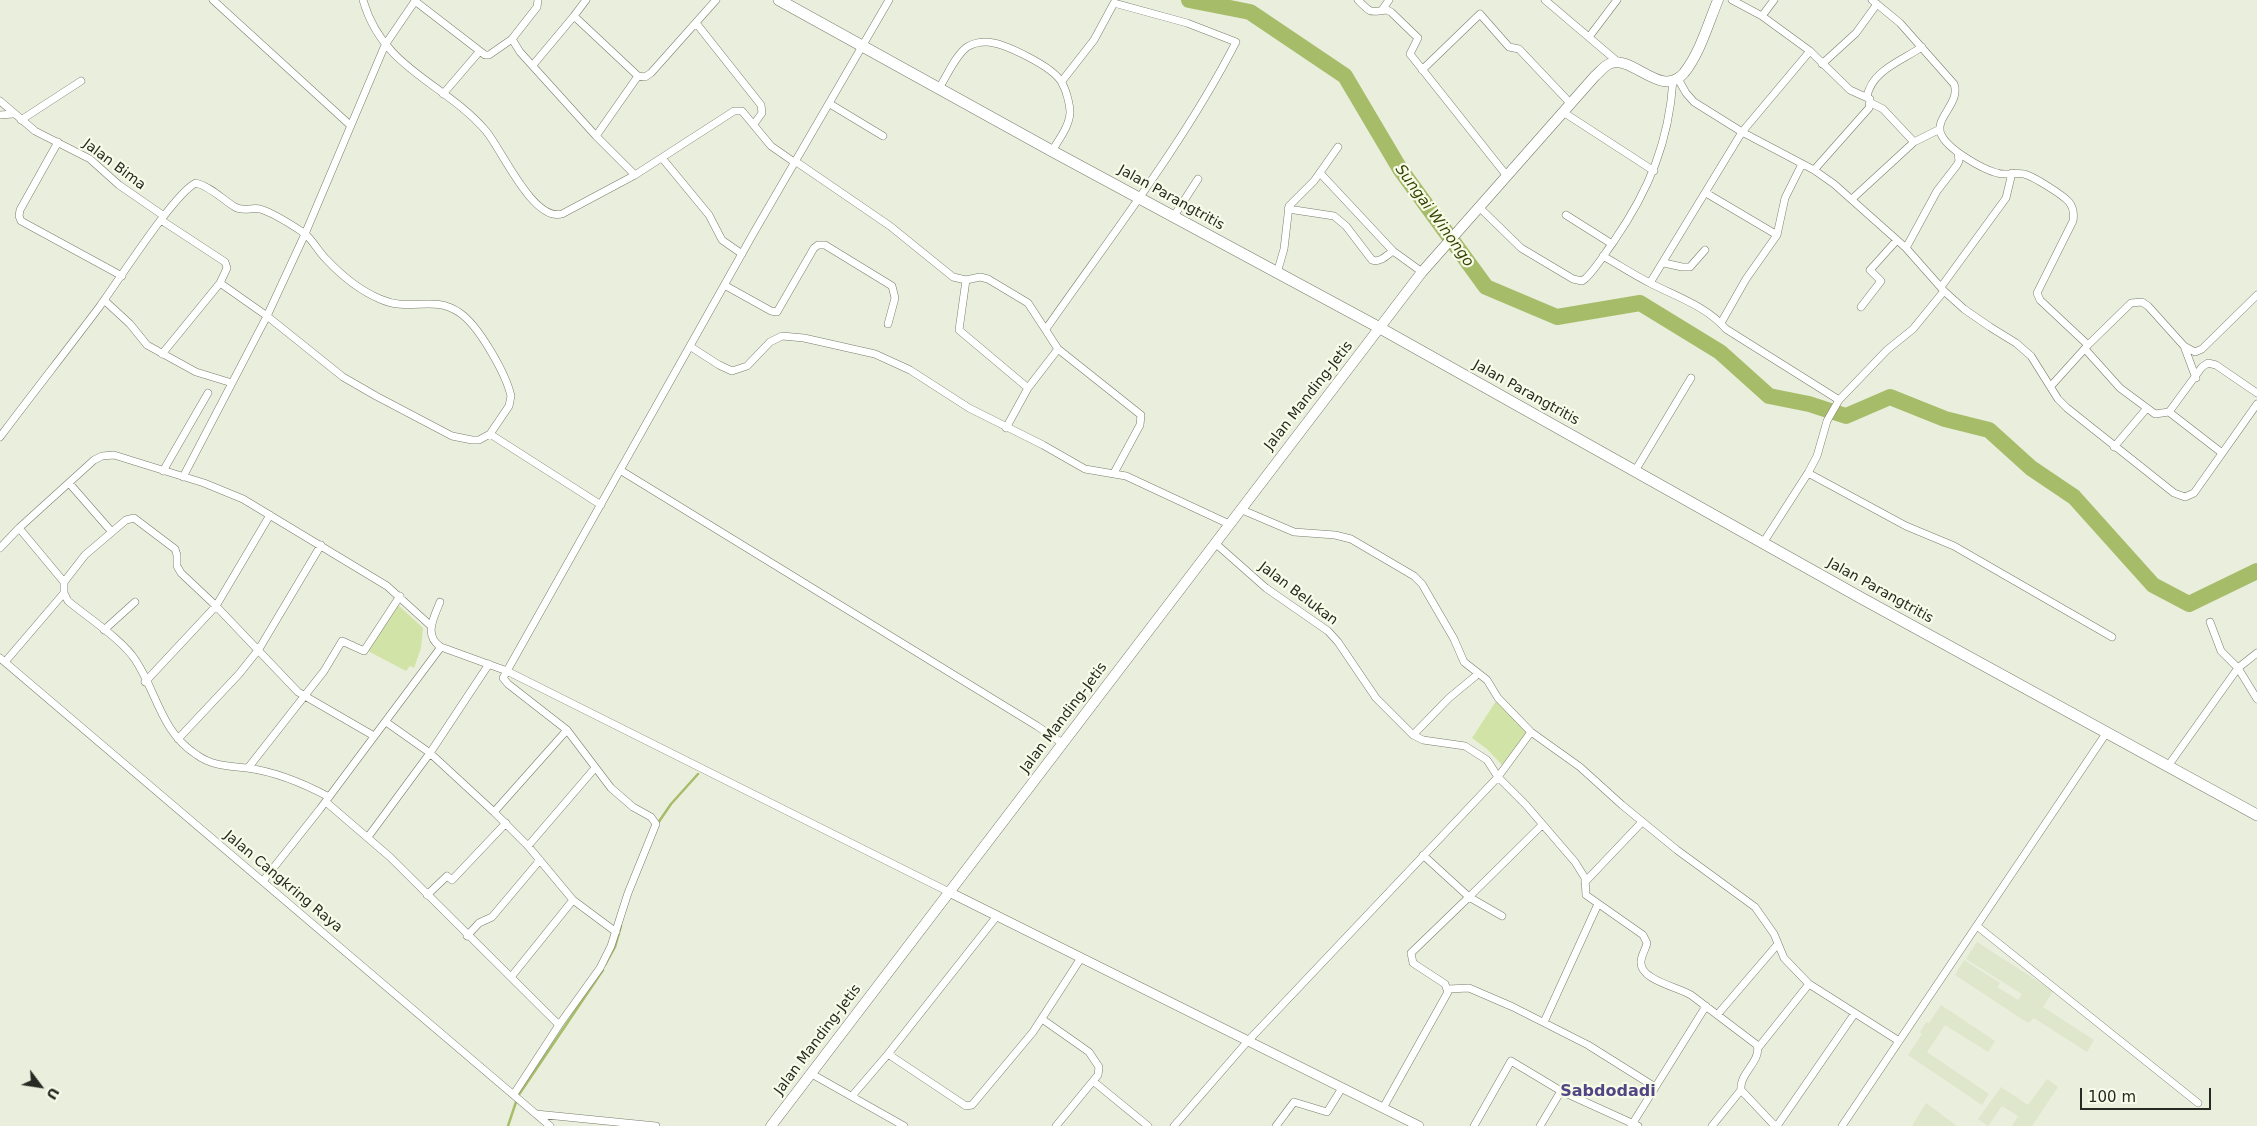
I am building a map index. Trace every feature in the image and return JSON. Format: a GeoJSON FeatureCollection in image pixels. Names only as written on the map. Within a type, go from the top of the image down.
{"type":"FeatureCollection","features":[{"type":"Feature","properties":{"kind":"main road","name":"Jalan Parangtritis"},"geometry":{"type":"LineString","coordinates":[[779,0],[1052,151],[1380,328],[1762,543],[2257,815]]}},
{"type":"Feature","properties":{"kind":"main road"},"geometry":{"type":"LineString","coordinates":[[1618,62],[1649,77],[1661,80],[1675,79],[1683,74],[1698,50],[1718,0]]}},
{"type":"Feature","properties":{"kind":"main road","name":"Jalan Manding-Jetis"},"geometry":{"type":"LineString","coordinates":[[771,1126],[1422,272],[1608,64],[1618,62]]}},
{"type":"Feature","properties":{"kind":"street"},"geometry":{"type":"LineString","coordinates":[[213,0],[350,125]]}},
{"type":"Feature","properties":{"kind":"street"},"geometry":{"type":"LineString","coordinates":[[363,0],[385,45],[401,62],[486,132],[512,173],[548,213],[556,216],[636,175],[734,111],[742,111],[772,146],[890,226],[953,277],[966,280],[988,279],[1022,298],[1032,307],[1058,349],[1141,415],[1140,425],[1114,473]]}},
{"type":"Feature","properties":{"kind":"street"},"geometry":{"type":"LineString","coordinates":[[183,477],[267,316],[305,234],[385,45],[415,0],[479,52],[489,55],[512,39],[537,7],[538,0]]}},
{"type":"Feature","properties":{"kind":"street"},"geometry":{"type":"LineString","coordinates":[[533,65],[586,0]]}},
{"type":"Feature","properties":{"kind":"street"},"geometry":{"type":"LineString","coordinates":[[574,16],[638,76],[648,76],[716,0]]}},
{"type":"Feature","properties":{"kind":"street"},"geometry":{"type":"LineString","coordinates":[[515,1094],[559,1025],[600,968],[616,932],[628,893],[656,824],[651,817],[632,807],[622,798],[595,768],[567,730],[503,678],[726,286],[742,254],[889,0]]}},
{"type":"Feature","properties":{"kind":"street"},"geometry":{"type":"LineString","coordinates":[[1358,0],[1369,11],[1375,13],[1382,10],[1389,0]]}},
{"type":"Feature","properties":{"kind":"street"},"geometry":{"type":"LineString","coordinates":[[1545,0],[1618,62]]}},
{"type":"Feature","properties":{"kind":"street"},"geometry":{"type":"LineString","coordinates":[[1589,37],[1617,0]]}},
{"type":"Feature","properties":{"kind":"street"},"geometry":{"type":"LineString","coordinates":[[1732,0],[1762,16],[1810,51],[1850,90],[1883,109],[1914,142]]}},
{"type":"Feature","properties":{"kind":"street"},"geometry":{"type":"LineString","coordinates":[[1762,16],[1774,0]]}},
{"type":"Feature","properties":{"kind":"street"},"geometry":{"type":"LineString","coordinates":[[1822,64],[1856,33],[1875,2],[1900,23],[1954,84],[1956,89],[1955,97],[1940,129],[1914,142],[1852,199]]}},
{"type":"Feature","properties":{"kind":"street"},"geometry":{"type":"LineString","coordinates":[[1046,329],[1140,197],[1194,114],[1236,42],[1187,23],[1114,3],[1094,40],[1062,81]]}},
{"type":"Feature","properties":{"kind":"street"},"geometry":{"type":"LineString","coordinates":[[1382,10],[1391,12],[1418,38],[1410,54],[1507,176]]}},
{"type":"Feature","properties":{"kind":"street"},"geometry":{"type":"LineString","coordinates":[[1422,70],[1480,14],[1509,47],[1519,49],[1567,108],[1654,171]]}},
{"type":"Feature","properties":{"kind":"street"},"geometry":{"type":"LineString","coordinates":[[696,23],[762,105],[762,113],[754,124]]}},
{"type":"Feature","properties":{"kind":"street"},"geometry":{"type":"LineString","coordinates":[[512,39],[596,136],[636,175]]}},
{"type":"Feature","properties":{"kind":"street"},"geometry":{"type":"LineString","coordinates":[[939,88],[962,53],[967,48],[984,42],[1003,45],[1039,62],[1062,81],[1070,112],[1067,126],[1052,151]]}},
{"type":"Feature","properties":{"kind":"street"},"geometry":{"type":"LineString","coordinates":[[1814,170],[1869,108],[1869,86],[1876,76],[1922,47]]}},
{"type":"Feature","properties":{"kind":"street"},"geometry":{"type":"LineString","coordinates":[[1650,283],[1664,263],[1742,132],[1810,51]]}},
{"type":"Feature","properties":{"kind":"street"},"geometry":{"type":"LineString","coordinates":[[442,94],[479,52]]}},
{"type":"Feature","properties":{"kind":"street"},"geometry":{"type":"LineString","coordinates":[[596,136],[638,76]]}},
{"type":"Feature","properties":{"kind":"street"},"geometry":{"type":"LineString","coordinates":[[1675,79],[1694,102],[1742,132],[1814,170],[1852,199],[1906,248],[1943,289],[1990,327],[2024,349],[2039,365],[2058,399],[2114,447],[2168,489],[2185,496],[2191,495],[2196,491],[2257,404]]}},
{"type":"Feature","properties":{"kind":"street"},"geometry":{"type":"LineString","coordinates":[[1479,207],[1521,248],[1573,279],[1582,280],[1586,278],[1634,211],[1654,171],[1658,161],[1675,79]]}},
{"type":"Feature","properties":{"kind":"street"},"geometry":{"type":"LineString","coordinates":[[21,120],[81,81]]}},
{"type":"Feature","properties":{"kind":"street","name":"Jalan Bima"},"geometry":{"type":"LineString","coordinates":[[0,100],[35,131],[90,158],[119,185],[225,262],[227,268],[220,283]]}},
{"type":"Feature","properties":{"kind":"street"},"geometry":{"type":"LineString","coordinates":[[830,104],[883,136]]}},
{"type":"Feature","properties":{"kind":"street"},"geometry":{"type":"LineString","coordinates":[[0,116],[14,114]]}},
{"type":"Feature","properties":{"kind":"street"},"geometry":{"type":"LineString","coordinates":[[1940,129],[1943,137],[1958,153],[1999,174],[2023,174],[2037,180],[2070,202],[2074,221],[2037,293],[2040,300],[2087,347],[2111,379],[2155,414],[2169,412],[2205,365],[2212,363],[2257,393]]}},
{"type":"Feature","properties":{"kind":"street"},"geometry":{"type":"LineString","coordinates":[[58,142],[20,210],[19,216],[21,221],[122,276]]}},
{"type":"Feature","properties":{"kind":"street"},"geometry":{"type":"LineString","coordinates":[[1278,273],[1284,249],[1288,209],[1320,173],[1338,148]]}},
{"type":"Feature","properties":{"kind":"street"},"geometry":{"type":"LineString","coordinates":[[1906,248],[1937,191],[1959,161],[1958,153]]}},
{"type":"Feature","properties":{"kind":"street"},"geometry":{"type":"LineString","coordinates":[[662,158],[709,215],[722,240],[742,254]]}},
{"type":"Feature","properties":{"kind":"street"},"geometry":{"type":"LineString","coordinates":[[1721,323],[1746,278],[1777,236],[1785,198],[1802,164]]}},
{"type":"Feature","properties":{"kind":"street"},"geometry":{"type":"LineString","coordinates":[[1320,173],[1393,250],[1422,272]]}},
{"type":"Feature","properties":{"kind":"street"},"geometry":{"type":"LineString","coordinates":[[1762,543],[1808,473],[1817,456],[1828,421],[1838,401],[1888,350],[1912,329],[1943,289],[2006,198],[2012,173]]}},
{"type":"Feature","properties":{"kind":"street"},"geometry":{"type":"LineString","coordinates":[[1174,216],[1198,179]]}},
{"type":"Feature","properties":{"kind":"street"},"geometry":{"type":"LineString","coordinates":[[0,437],[122,276],[162,218],[189,188],[196,183],[206,186],[235,207],[261,210],[305,234],[339,272],[378,298],[393,304],[408,306],[436,303],[445,305],[469,320],[484,339],[511,396],[509,406],[490,434],[479,440],[464,440],[422,422],[343,377],[267,316],[220,283],[162,354]]}},
{"type":"Feature","properties":{"kind":"street"},"geometry":{"type":"LineString","coordinates":[[1706,193],[1777,236]]}},
{"type":"Feature","properties":{"kind":"street"},"geometry":{"type":"LineString","coordinates":[[1288,209],[1334,216],[1346,226],[1356,242],[1374,261],[1383,258],[1393,250]]}},
{"type":"Feature","properties":{"kind":"street"},"geometry":{"type":"LineString","coordinates":[[1566,215],[1612,244]]}},
{"type":"Feature","properties":{"kind":"street"},"geometry":{"type":"LineString","coordinates":[[1861,307],[1881,281],[1870,270],[1897,240]]}},
{"type":"Feature","properties":{"kind":"street"},"geometry":{"type":"LineString","coordinates":[[726,286],[771,311],[778,312],[814,248],[818,245],[825,245],[892,286],[895,298],[888,324]]}},
{"type":"Feature","properties":{"kind":"street"},"geometry":{"type":"LineString","coordinates":[[1664,263],[1690,267],[1705,250]]}},
{"type":"Feature","properties":{"kind":"street"},"geometry":{"type":"LineString","coordinates":[[1603,256],[1650,283],[1688,300],[1721,323],[1726,330],[1838,401]]}},
{"type":"Feature","properties":{"kind":"street"},"geometry":{"type":"LineString","coordinates":[[966,280],[959,330],[1028,388]]}},
{"type":"Feature","properties":{"kind":"street"},"geometry":{"type":"LineString","coordinates":[[2051,386],[2126,306],[2137,302],[2148,306],[2184,346],[2191,352],[2199,352],[2257,294]]}},
{"type":"Feature","properties":{"kind":"street"},"geometry":{"type":"LineString","coordinates":[[104,300],[130,324],[142,341],[162,354],[196,372],[232,383]]}},
{"type":"Feature","properties":{"kind":"street"},"geometry":{"type":"LineString","coordinates":[[691,347],[732,371],[747,366],[770,342],[782,336],[804,338],[875,354],[910,370],[969,408],[1043,445],[1085,469],[1126,476],[1229,524]]}},
{"type":"Feature","properties":{"kind":"street"},"geometry":{"type":"LineString","coordinates":[[2184,346],[2188,363],[2196,378]]}},
{"type":"Feature","properties":{"kind":"street"},"geometry":{"type":"LineString","coordinates":[[1006,428],[1028,388],[1058,349]]}},
{"type":"Feature","properties":{"kind":"street"},"geometry":{"type":"LineString","coordinates":[[1635,472],[1691,378]]}},
{"type":"Feature","properties":{"kind":"street"},"geometry":{"type":"LineString","coordinates":[[163,471],[208,393]]}},
{"type":"Feature","properties":{"kind":"street"},"geometry":{"type":"LineString","coordinates":[[2114,447],[2147,408]]}},
{"type":"Feature","properties":{"kind":"street"},"geometry":{"type":"LineString","coordinates":[[2169,412],[2222,453]]}},
{"type":"Feature","properties":{"kind":"street"},"geometry":{"type":"LineString","coordinates":[[490,434],[601,505]]}},
{"type":"Feature","properties":{"kind":"street"},"geometry":{"type":"LineString","coordinates":[[0,548],[19,528],[94,460],[114,455],[223,489],[321,545],[387,586],[431,626]]}},
{"type":"Feature","properties":{"kind":"street"},"geometry":{"type":"LineString","coordinates":[[620,470],[1037,726],[1062,744]]}},
{"type":"Feature","properties":{"kind":"street"},"geometry":{"type":"LineString","coordinates":[[1808,473],[1906,526],[1954,546],[2112,637]]}},
{"type":"Feature","properties":{"kind":"street"},"geometry":{"type":"LineString","coordinates":[[69,483],[111,531]]}},
{"type":"Feature","properties":{"kind":"street"},"geometry":{"type":"LineString","coordinates":[[1240,509],[1294,532],[1346,537],[1414,576],[1422,584],[1454,639],[1464,662],[1488,680],[1498,698],[1531,732],[1580,767],[1642,822],[1755,907],[1774,934],[1777,945],[1788,964],[1809,984],[1899,1041]]}},
{"type":"Feature","properties":{"kind":"street"},"geometry":{"type":"LineString","coordinates":[[145,682],[216,606],[270,515]]}},
{"type":"Feature","properties":{"kind":"street"},"geometry":{"type":"LineString","coordinates":[[374,736],[298,692],[259,649],[181,574],[177,566],[175,550],[139,521],[130,518],[111,531],[85,555],[64,582],[64,593],[68,601],[131,654],[165,721],[178,739],[203,759],[222,766],[248,768],[295,780],[327,799],[559,1025]]}},
{"type":"Feature","properties":{"kind":"street"},"geometry":{"type":"LineString","coordinates":[[19,528],[64,582]]}},
{"type":"Feature","properties":{"kind":"street","name":"Jalan Belukan"},"geometry":{"type":"LineString","coordinates":[[1215,543],[1266,588],[1328,631],[1338,642],[1376,698],[1413,734],[1423,740],[1460,744],[1470,748],[1487,760],[1498,777],[1517,795],[1575,862],[1585,882],[1584,890],[1586,895],[1598,904]]}},
{"type":"Feature","properties":{"kind":"street"},"geometry":{"type":"LineString","coordinates":[[178,739],[259,649],[321,545]]}},
{"type":"Feature","properties":{"kind":"street"},"geometry":{"type":"LineString","coordinates":[[3,660],[64,593]]}},
{"type":"Feature","properties":{"kind":"street"},"geometry":{"type":"LineString","coordinates":[[248,768],[324,671],[342,641],[364,651],[400,596]]}},
{"type":"Feature","properties":{"kind":"street"},"geometry":{"type":"LineString","coordinates":[[104,630],[135,602]]}},
{"type":"Feature","properties":{"kind":"street"},"geometry":{"type":"LineString","coordinates":[[440,602],[431,626],[434,640],[441,647],[507,670],[1247,1042],[1419,1126]]}},
{"type":"Feature","properties":{"kind":"street"},"geometry":{"type":"LineString","coordinates":[[2210,622],[2221,651],[2238,668],[2257,698]]}},
{"type":"Feature","properties":{"kind":"street"},"geometry":{"type":"LineString","coordinates":[[263,881],[386,722],[441,647]]}},
{"type":"Feature","properties":{"kind":"street"},"geometry":{"type":"LineString","coordinates":[[2168,766],[2238,668],[2257,653]]}},
{"type":"Feature","properties":{"kind":"street","name":"Jalan Cangkring Raya"},"geometry":{"type":"LineString","coordinates":[[3,660],[515,1094],[550,1126]]}},
{"type":"Feature","properties":{"kind":"street"},"geometry":{"type":"LineString","coordinates":[[368,838],[430,753],[489,664]]}},
{"type":"Feature","properties":{"kind":"street"},"geometry":{"type":"LineString","coordinates":[[1413,734],[1449,698],[1478,674]]}},
{"type":"Feature","properties":{"kind":"street"},"geometry":{"type":"LineString","coordinates":[[386,722],[430,753],[506,823],[573,900],[616,932]]}},
{"type":"Feature","properties":{"kind":"street"},"geometry":{"type":"LineString","coordinates":[[494,812],[567,730]]}},
{"type":"Feature","properties":{"kind":"street"},"geometry":{"type":"LineString","coordinates":[[1174,1126],[1247,1042],[1498,777],[1531,732]]}},
{"type":"Feature","properties":{"kind":"street"},"geometry":{"type":"LineString","coordinates":[[1842,1126],[2107,732]]}},
{"type":"Feature","properties":{"kind":"street"},"geometry":{"type":"LineString","coordinates":[[528,846],[595,768]]}},
{"type":"Feature","properties":{"kind":"street"},"geometry":{"type":"LineString","coordinates":[[1585,882],[1642,822]]}},
{"type":"Feature","properties":{"kind":"street"},"geometry":{"type":"LineString","coordinates":[[427,895],[447,876],[452,880],[506,823]]}},
{"type":"Feature","properties":{"kind":"street"},"geometry":{"type":"LineString","coordinates":[[1383,1108],[1447,994],[1448,988],[1445,984],[1413,963],[1411,953],[1542,825]]}},
{"type":"Feature","properties":{"kind":"street"},"geometry":{"type":"LineString","coordinates":[[1423,855],[1469,897],[1502,916]]}},
{"type":"Feature","properties":{"kind":"street"},"geometry":{"type":"LineString","coordinates":[[467,936],[479,923],[492,917],[540,860]]}},
{"type":"Feature","properties":{"kind":"street"},"geometry":{"type":"LineString","coordinates":[[511,978],[573,900]]}},
{"type":"Feature","properties":{"kind":"street"},"geometry":{"type":"LineString","coordinates":[[1544,1022],[1598,904],[1618,915],[1643,935],[1647,943],[1641,959],[1644,971],[1663,984],[1684,991],[1718,1014],[1754,1042],[1758,1048]]}},
{"type":"Feature","properties":{"kind":"street"},"geometry":{"type":"LineString","coordinates":[[852,1096],[888,1054],[998,916]]}},
{"type":"Feature","properties":{"kind":"street"},"geometry":{"type":"LineString","coordinates":[[1977,926],[2198,1103]]}},
{"type":"Feature","properties":{"kind":"street"},"geometry":{"type":"LineString","coordinates":[[1718,1014],[1777,945]]}},
{"type":"Feature","properties":{"kind":"street"},"geometry":{"type":"LineString","coordinates":[[888,1054],[966,1106],[971,1106],[1042,1019],[1081,958]]}},
{"type":"Feature","properties":{"kind":"street"},"geometry":{"type":"LineString","coordinates":[[1712,1126],[1741,1090],[1742,1081],[1758,1053],[1758,1048],[1809,984]]}},
{"type":"Feature","properties":{"kind":"street"},"geometry":{"type":"LineString","coordinates":[[1448,988],[1469,988],[1544,1022],[1588,1045],[1655,1087]]}},
{"type":"Feature","properties":{"kind":"street"},"geometry":{"type":"LineString","coordinates":[[1474,1126],[1510,1060],[1560,1091],[1634,1126],[1655,1087],[1706,1006]]}},
{"type":"Feature","properties":{"kind":"street"},"geometry":{"type":"LineString","coordinates":[[1741,1090],[1776,1126],[1855,1013]]}},
{"type":"Feature","properties":{"kind":"street"},"geometry":{"type":"LineString","coordinates":[[1042,1019],[1093,1057],[1099,1066],[1098,1075],[1056,1126]]}},
{"type":"Feature","properties":{"kind":"street"},"geometry":{"type":"LineString","coordinates":[[810,1073],[904,1126]]}},
{"type":"Feature","properties":{"kind":"street"},"geometry":{"type":"LineString","coordinates":[[1093,1081],[1148,1126]]}},
{"type":"Feature","properties":{"kind":"street"},"geometry":{"type":"LineString","coordinates":[[1276,1126],[1294,1102],[1327,1112],[1342,1088]]}},
{"type":"Feature","properties":{"kind":"street"},"geometry":{"type":"LineString","coordinates":[[1540,1126],[1560,1091]]}},
{"type":"Feature","properties":{"kind":"street"},"geometry":{"type":"LineString","coordinates":[[536,1114],[656,1126]]}},
{"type":"Feature","properties":{"kind":"shaded area"},"geometry":{"type":"Polygon","coordinates":[[[1977,942],[2053,991],[2043,1007],[2094,1040],[2087,1052],[2034,1018],[2028,1023],[1955,975],[1964,960],[2000,983],[1997,987],[2018,1000],[2022,994],[1966,959],[1977,942]]]}},
{"type":"Feature","properties":{"kind":"shaded area"},"geometry":{"type":"Polygon","coordinates":[[[1941,1005],[1995,1041],[1988,1052],[1945,1025],[1927,1052],[1989,1094],[1982,1105],[1908,1055],[1922,1034],[1920,1032],[1926,1022],[1929,1023],[1941,1005]]]}},
{"type":"Feature","properties":{"kind":"shaded area"},"geometry":{"type":"Polygon","coordinates":[[[2047,1079],[2058,1087],[2032,1126],[2012,1126],[2018,1116],[2002,1106],[1988,1126],[1978,1119],[2001,1087],[2028,1105],[2047,1079]]]}},
{"type":"Feature","properties":{"kind":"shaded area"},"geometry":{"type":"Polygon","coordinates":[[[1926,1103],[1957,1126],[1912,1126],[1926,1103]]]}},
{"type":"Feature","properties":{"kind":"green space"},"geometry":{"type":"Polygon","coordinates":[[[397,604],[423,628],[421,648],[414,668],[410,666],[406,671],[366,650],[397,604]]]}},
{"type":"Feature","properties":{"kind":"green space"},"geometry":{"type":"Polygon","coordinates":[[[1498,698],[1528,731],[1502,765],[1487,749],[1472,738],[1498,698]]]}},
{"type":"Feature","properties":{"kind":"waterway","name":"Sungai Winongo"},"geometry":{"type":"LineString","coordinates":[[1189,0],[1250,12],[1345,76],[1400,169],[1486,287],[1557,317],[1640,303],[1720,352],[1769,396],[1809,404],[1846,416],[1890,397],[1945,419],[1989,430],[2031,468],[2074,497],[2153,585],[2189,604],[2257,571]]}},
{"type":"Feature","properties":{"kind":"waterway"},"geometry":{"type":"LineString","coordinates":[[658,823],[671,804],[698,774]]}},
{"type":"Feature","properties":{"kind":"waterway"},"geometry":{"type":"LineString","coordinates":[[605,965],[615,947],[621,926]]}},
{"type":"Feature","properties":{"kind":"waterway"},"geometry":{"type":"LineString","coordinates":[[508,1126],[518,1096],[603,970]]}},
{"type":"Feature","properties":{"kind":"district","name":"Sabdodadi"},"geometry":{"type":"Point","coordinates":[1608,1092]}}]}
